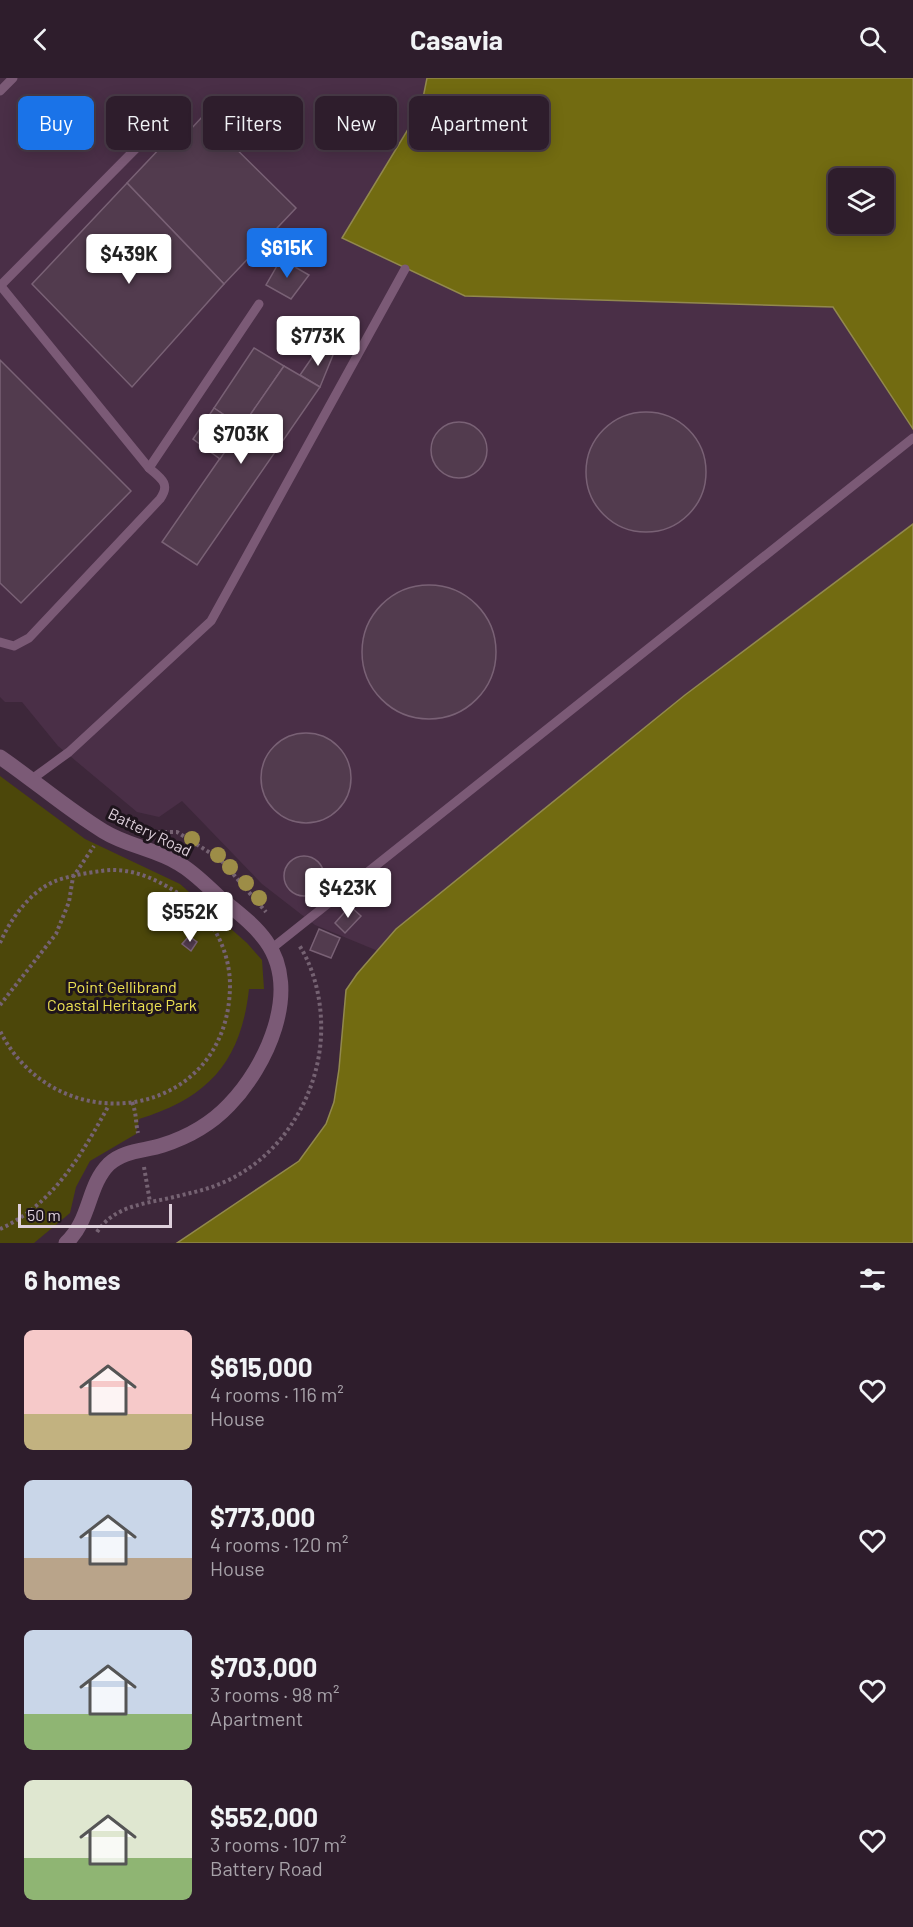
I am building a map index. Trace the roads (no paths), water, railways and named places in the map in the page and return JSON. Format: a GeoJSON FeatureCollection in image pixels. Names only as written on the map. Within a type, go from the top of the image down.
{"type":"FeatureCollection","features":[{"type":"Feature","properties":{"kind":"street","name":"Battery Road"},"geometry":{"type":"LineString","coordinates":[[0,757],[102,831],[123,842],[159,853],[186,868],[264,938],[271,949],[279,971],[279,1008],[268,1047],[263,1060],[246,1087],[217,1117],[194,1132],[161,1146],[129,1152],[109,1164],[98,1180],[82,1224],[66,1243]]}},
{"type":"Feature","properties":{"kind":"lane"},"geometry":{"type":"LineString","coordinates":[[0,91],[13,78]]}},
{"type":"Feature","properties":{"kind":"lane"},"geometry":{"type":"LineString","coordinates":[[0,642],[14,646],[29,638],[165,491],[165,483],[149,468],[0,286],[134,150]]}},
{"type":"Feature","properties":{"kind":"lane"},"geometry":{"type":"LineString","coordinates":[[32,779],[64,756],[211,621],[405,269]]}},
{"type":"Feature","properties":{"kind":"lane"},"geometry":{"type":"LineString","coordinates":[[149,468],[259,304]]}},
{"type":"Feature","properties":{"kind":"lane"},"geometry":{"type":"LineString","coordinates":[[271,949],[913,438]]}},
{"type":"Feature","properties":{"kind":"park label","name":"Point Gellibrand Coastal Heritage Park"},"geometry":{"type":"Point","coordinates":[122,996]}}]}
